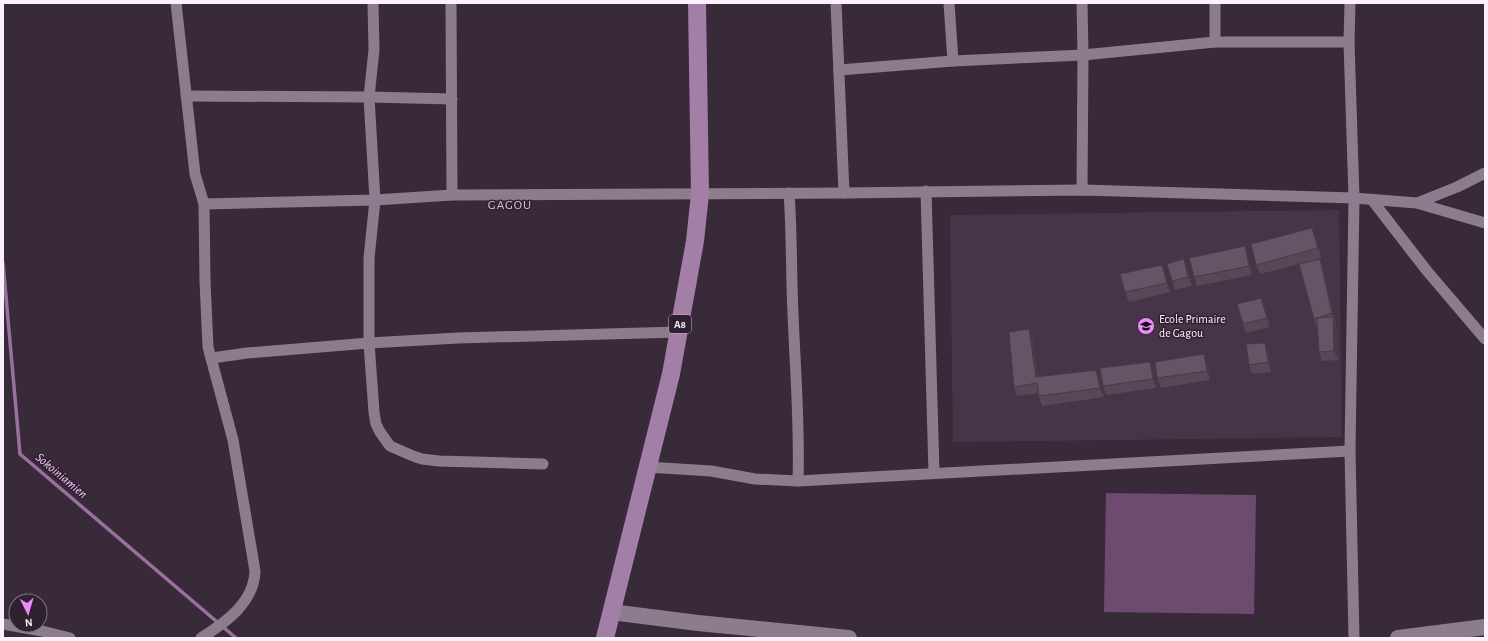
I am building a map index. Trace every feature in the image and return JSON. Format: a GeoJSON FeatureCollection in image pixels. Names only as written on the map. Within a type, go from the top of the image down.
{"type":"FeatureCollection","features":[{"type":"Feature","properties":{"kind":"main road","name":"A8"},"geometry":{"type":"LineString","coordinates":[[605,638],[671,374],[695,240],[700,194],[697,3]]}},
{"type":"Feature","properties":{"kind":"street"},"geometry":{"type":"LineString","coordinates":[[176,3],[195,174],[204,204],[208,347],[233,440],[254,577],[252,588],[234,614],[219,627],[201,638]]}},
{"type":"Feature","properties":{"kind":"street"},"geometry":{"type":"LineString","coordinates":[[374,3],[374,50],[369,97],[376,200],[369,258],[369,343],[375,418],[380,432],[390,446],[422,459],[438,461],[543,464]]}},
{"type":"Feature","properties":{"kind":"street"},"geometry":{"type":"LineString","coordinates":[[451,3],[452,195]]}},
{"type":"Feature","properties":{"kind":"street"},"geometry":{"type":"LineString","coordinates":[[836,3],[844,193]]}},
{"type":"Feature","properties":{"kind":"street"},"geometry":{"type":"LineString","coordinates":[[949,3],[953,61]]}},
{"type":"Feature","properties":{"kind":"street"},"geometry":{"type":"LineString","coordinates":[[1082,3],[1082,190]]}},
{"type":"Feature","properties":{"kind":"street"},"geometry":{"type":"LineString","coordinates":[[1215,3],[1215,42]]}},
{"type":"Feature","properties":{"kind":"street"},"geometry":{"type":"LineString","coordinates":[[1350,3],[1349,42],[1354,198],[1350,451],[1354,638]]}},
{"type":"Feature","properties":{"kind":"street"},"geometry":{"type":"LineString","coordinates":[[839,70],[953,61],[1083,55],[1215,42],[1349,42]]}},
{"type":"Feature","properties":{"kind":"street"},"geometry":{"type":"LineString","coordinates":[[186,96],[452,99]]}},
{"type":"Feature","properties":{"kind":"street"},"geometry":{"type":"LineString","coordinates":[[1417,203],[1457,187],[1485,173]]}},
{"type":"Feature","properties":{"kind":"street"},"geometry":{"type":"LineString","coordinates":[[204,204],[376,200],[452,195],[789,194],[1082,190],[1354,198],[1417,203],[1485,223]]}},
{"type":"Feature","properties":{"kind":"street"},"geometry":{"type":"LineString","coordinates":[[926,191],[934,473]]}},
{"type":"Feature","properties":{"kind":"street"},"geometry":{"type":"LineString","coordinates":[[789,194],[792,234],[791,278],[798,481]]}},
{"type":"Feature","properties":{"kind":"street"},"geometry":{"type":"LineString","coordinates":[[1372,200],[1427,271],[1485,339]]}},
{"type":"Feature","properties":{"kind":"street"},"geometry":{"type":"LineString","coordinates":[[212,358],[247,353],[369,343],[458,338],[679,332]]}},
{"type":"Feature","properties":{"kind":"street"},"geometry":{"type":"LineString","coordinates":[[647,467],[712,471],[755,479],[798,481],[1350,451]]}},
{"type":"Feature","properties":{"kind":"street"},"geometry":{"type":"LineString","coordinates":[[611,612],[698,623],[849,638]]}},
{"type":"Feature","properties":{"kind":"street"},"geometry":{"type":"LineString","coordinates":[[3,624],[35,629],[70,638]]}},
{"type":"Feature","properties":{"kind":"street"},"geometry":{"type":"LineString","coordinates":[[1398,638],[1485,627]]}},
{"type":"Feature","properties":{"kind":"shaded area","name":"Ecole Primaire de Gagou"},"geometry":{"type":"Polygon","coordinates":[[[1339,210],[1342,437],[953,442],[950,215],[1339,210]]]}},
{"type":"Feature","properties":{"kind":"shaded area"},"geometry":{"type":"Polygon","coordinates":[[[1106,493],[1256,495],[1254,614],[1104,612],[1106,493]]]}},
{"type":"Feature","properties":{"kind":"building"},"geometry":{"type":"Polygon","coordinates":[[[1312,228],[1318,248],[1256,265],[1251,244],[1312,228]]]}},
{"type":"Feature","properties":{"kind":"building"},"geometry":{"type":"Polygon","coordinates":[[[1245,246],[1249,266],[1194,277],[1189,258],[1245,246]]]}},
{"type":"Feature","properties":{"kind":"building"},"geometry":{"type":"Polygon","coordinates":[[[1184,259],[1188,277],[1172,281],[1167,264],[1184,259]]]}},
{"type":"Feature","properties":{"kind":"building"},"geometry":{"type":"Polygon","coordinates":[[[1320,259],[1332,313],[1314,319],[1299,264],[1320,259]]]}},
{"type":"Feature","properties":{"kind":"building"},"geometry":{"type":"Polygon","coordinates":[[[1162,265],[1167,283],[1125,292],[1120,274],[1162,265]]]}},
{"type":"Feature","properties":{"kind":"building"},"geometry":{"type":"Polygon","coordinates":[[[1261,298],[1267,318],[1243,324],[1237,304],[1261,298]]]}},
{"type":"Feature","properties":{"kind":"building"},"geometry":{"type":"Polygon","coordinates":[[[1333,317],[1334,351],[1319,352],[1317,318],[1333,317]]]}},
{"type":"Feature","properties":{"kind":"building"},"geometry":{"type":"Polygon","coordinates":[[[1029,329],[1036,377],[1096,370],[1100,388],[1039,396],[1037,383],[1014,387],[1009,332],[1029,329]]]}},
{"type":"Feature","properties":{"kind":"building"},"geometry":{"type":"Polygon","coordinates":[[[1265,343],[1268,362],[1249,365],[1246,344],[1265,343]]]}},
{"type":"Feature","properties":{"kind":"building"},"geometry":{"type":"Polygon","coordinates":[[[1204,354],[1207,371],[1157,378],[1155,362],[1204,354]]]}},
{"type":"Feature","properties":{"kind":"building"},"geometry":{"type":"Polygon","coordinates":[[[1150,362],[1153,379],[1103,386],[1100,368],[1150,362]]]}},
{"type":"Feature","properties":{"kind":"waterway","name":"Sokoiniamien"},"geometry":{"type":"LineString","coordinates":[[3,263],[20,454],[236,638]]}},
{"type":"Feature","properties":{"kind":"place","name":"Ecole Primaire de Gagou"},"geometry":{"type":"Point","coordinates":[1146,326]}},
{"type":"Feature","properties":{"kind":"district","name":"GAGOU"},"geometry":{"type":"Point","coordinates":[510,205]}}]}
